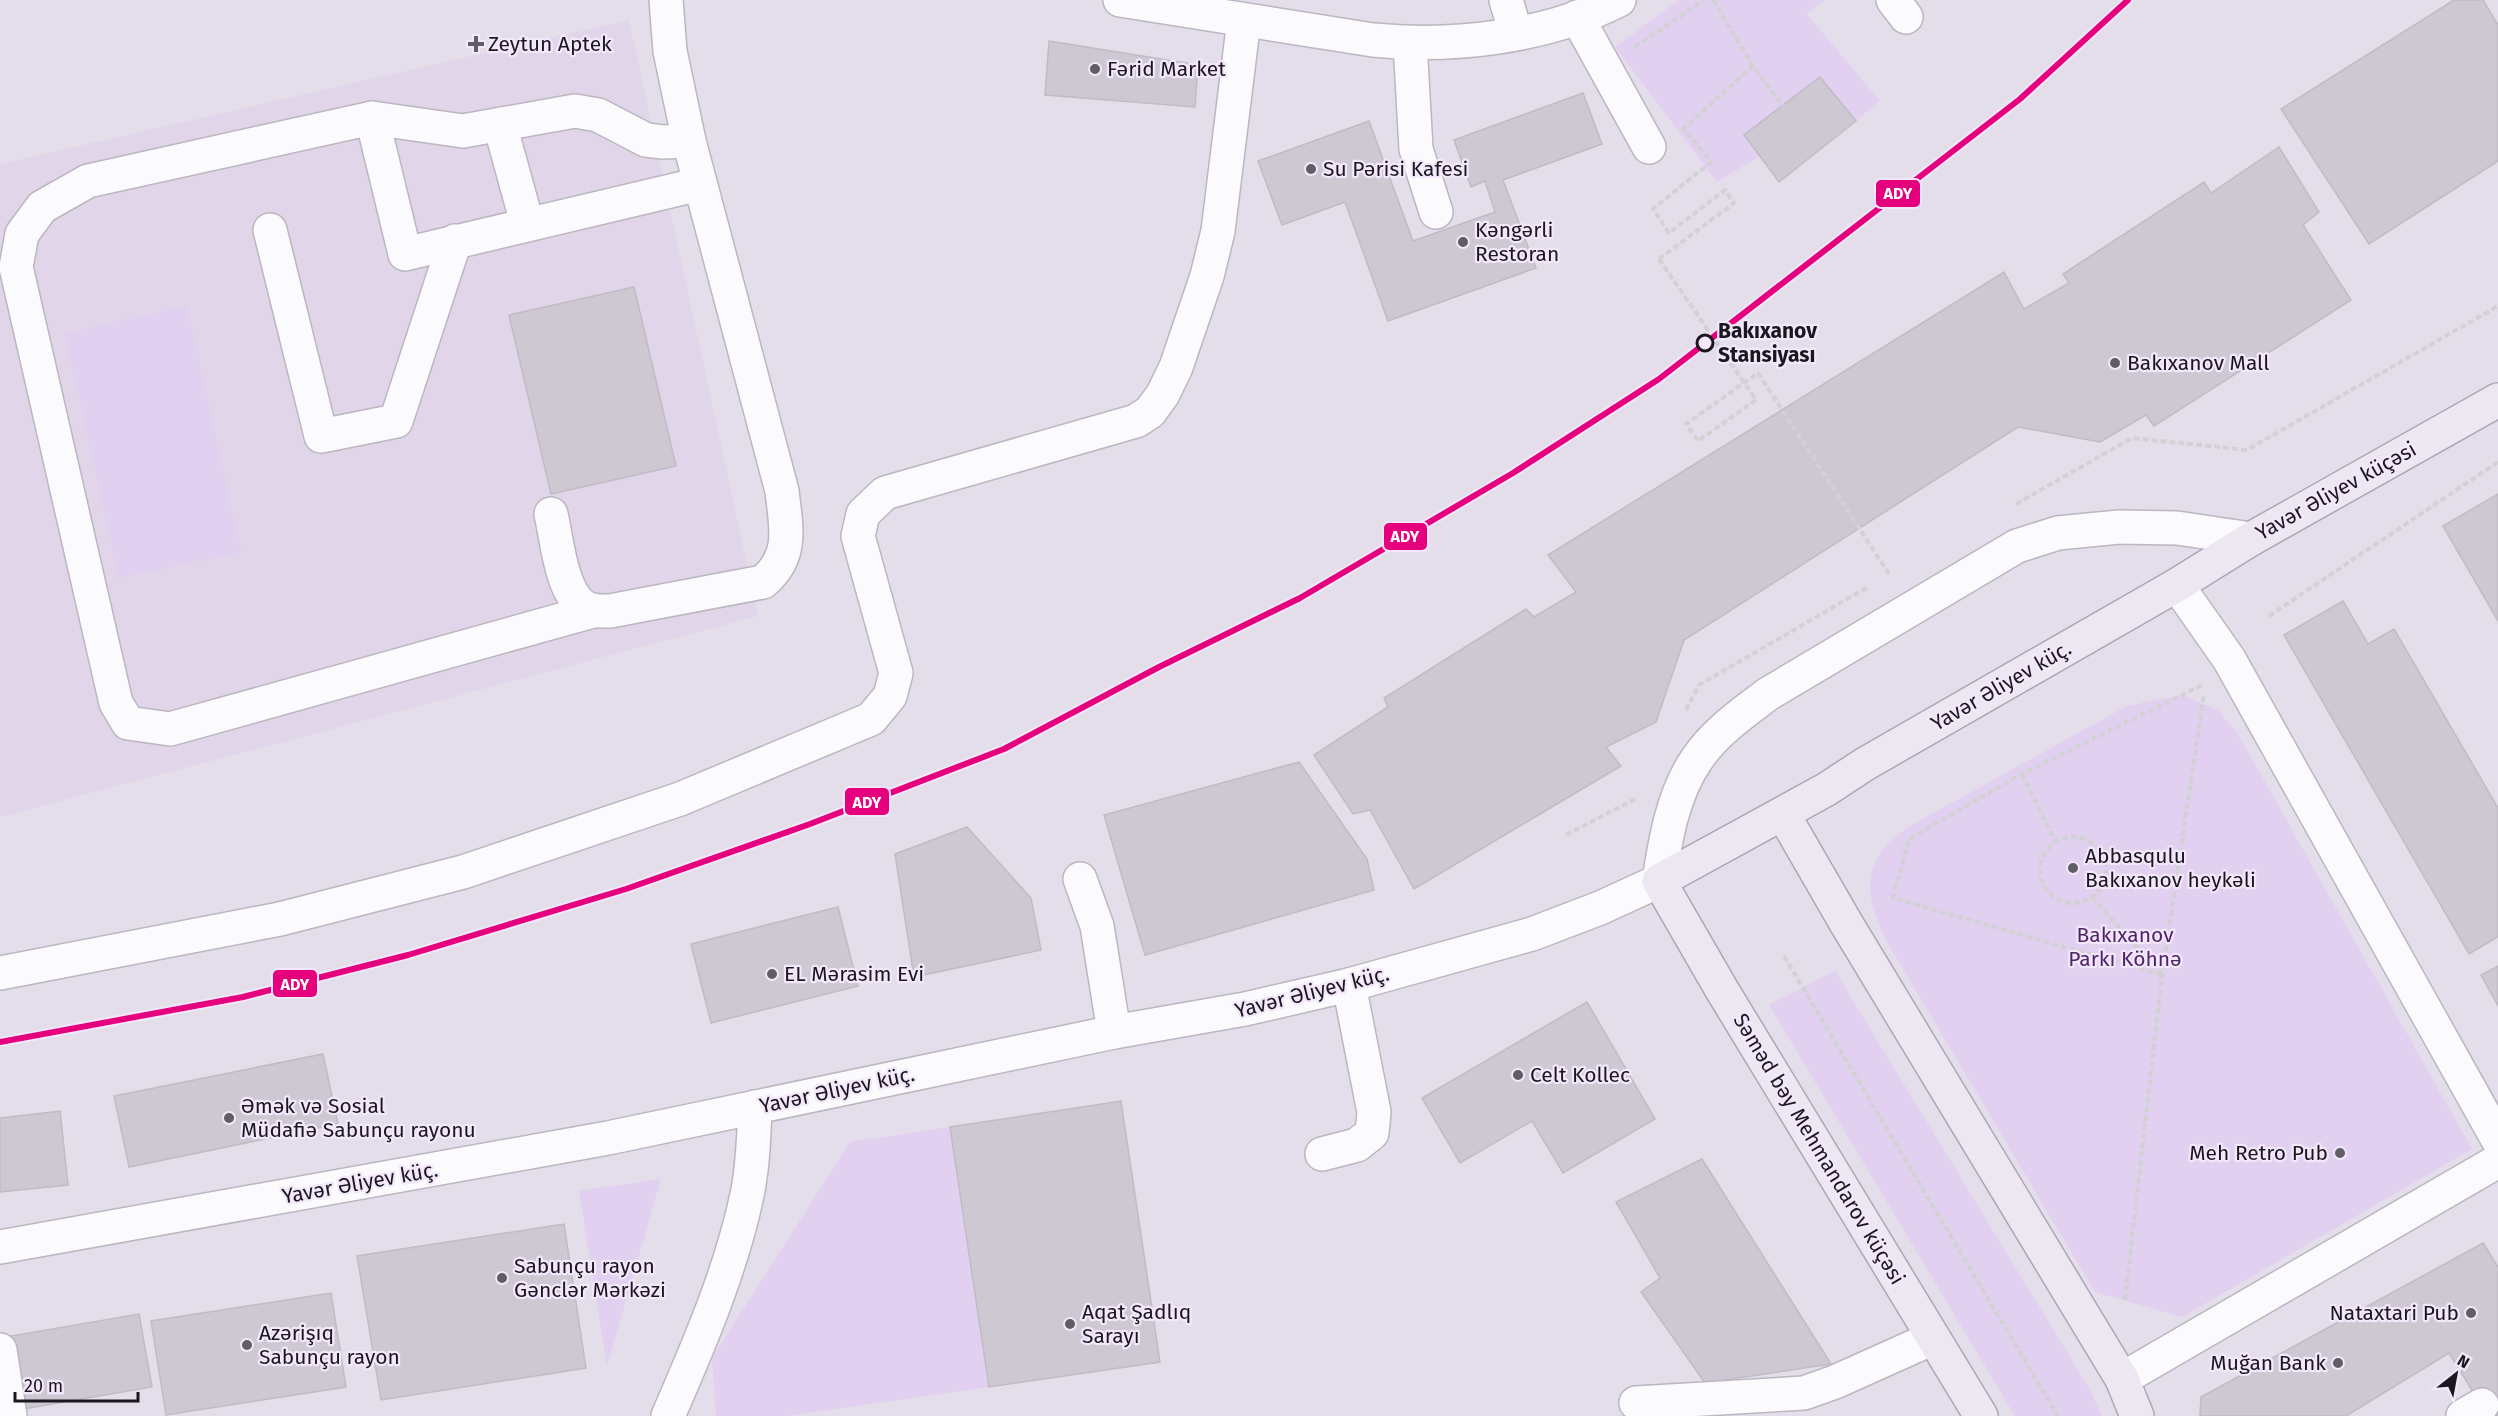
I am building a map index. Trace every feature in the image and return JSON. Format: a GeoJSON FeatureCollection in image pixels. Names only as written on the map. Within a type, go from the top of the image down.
{"type":"FeatureCollection","features":[{"type":"Feature","properties":{"kind":"main road","name":"Yavər Əliyev küçəsi"},"geometry":{"type":"LineString","coordinates":[[2176,585],[2251,539],[2498,400]]}},
{"type":"Feature","properties":{"kind":"main road","name":"Yavər Əliyev küç."},"geometry":{"type":"LineString","coordinates":[[1659,881],[1827,789],[1865,764],[2176,585]]}},
{"type":"Feature","properties":{"kind":"main road"},"geometry":{"type":"LineString","coordinates":[[1783,814],[1846,923],[2122,1379],[2137,1416]]}},
{"type":"Feature","properties":{"kind":"main road","name":"Səməd bəy Mehmandarov küçəsi"},"geometry":{"type":"LineString","coordinates":[[1659,881],[1722,990],[1981,1416]]}},
{"type":"Feature","properties":{"kind":"street"},"geometry":{"type":"LineString","coordinates":[[666,0],[670,51],[688,141],[782,491],[787,536],[783,557],[773,574],[763,582],[610,611],[593,611],[170,729],[128,723],[116,703],[16,267],[22,234],[42,207],[88,182],[372,118],[463,132],[575,111],[598,114],[646,140],[688,141]]}},
{"type":"Feature","properties":{"kind":"street"},"geometry":{"type":"LineString","coordinates":[[1120,0],[1160,3],[1244,20],[1410,44],[1477,40],[1516,34],[1576,17],[1618,0]]}},
{"type":"Feature","properties":{"kind":"street"},"geometry":{"type":"LineString","coordinates":[[1506,0],[1516,34]]}},
{"type":"Feature","properties":{"kind":"street"},"geometry":{"type":"LineString","coordinates":[[1576,17],[1649,147]]}},
{"type":"Feature","properties":{"kind":"street"},"geometry":{"type":"LineString","coordinates":[[0,973],[280,919],[463,872],[680,799],[871,719],[890,696],[896,673],[858,536],[863,514],[885,493],[1136,421],[1150,412],[1163,394],[1176,367],[1197,306],[1218,231],[1244,20]]}},
{"type":"Feature","properties":{"kind":"street"},"geometry":{"type":"LineString","coordinates":[[1410,44],[1416,149],[1436,212]]}},
{"type":"Feature","properties":{"kind":"street"},"geometry":{"type":"LineString","coordinates":[[372,118],[405,254],[527,223],[700,184]]}},
{"type":"Feature","properties":{"kind":"street"},"geometry":{"type":"LineString","coordinates":[[500,125],[527,223]]}},
{"type":"Feature","properties":{"kind":"street"},"geometry":{"type":"LineString","coordinates":[[270,230],[321,436],[396,421],[456,242]]}},
{"type":"Feature","properties":{"kind":"street"},"geometry":{"type":"LineString","coordinates":[[551,514],[568,589],[582,605],[593,611]]}},
{"type":"Feature","properties":{"kind":"street"},"geometry":{"type":"LineString","coordinates":[[1659,881],[1666,832],[1678,798],[1696,759],[1730,723],[1768,694],[1919,602],[2017,546],[2058,533],[2119,527],[2177,528],[2251,539]]}},
{"type":"Feature","properties":{"kind":"street"},"geometry":{"type":"LineString","coordinates":[[2176,585],[2229,659],[2498,1140]]}},
{"type":"Feature","properties":{"kind":"street"},"geometry":{"type":"LineString","coordinates":[[1080,879],[1097,926],[1114,1032]]}},
{"type":"Feature","properties":{"kind":"street","name":"Yavər Əliyev küç."},"geometry":{"type":"LineString","coordinates":[[0,1248],[608,1138],[1114,1032],[1245,1009],[1349,985],[1532,934],[1600,908],[1659,881]]}},
{"type":"Feature","properties":{"kind":"street"},"geometry":{"type":"LineString","coordinates":[[1322,1154],[1357,1145],[1372,1133],[1374,1112],[1349,985]]}},
{"type":"Feature","properties":{"kind":"street"},"geometry":{"type":"LineString","coordinates":[[668,1416],[691,1363],[732,1250],[748,1190],[755,1107]]}},
{"type":"Feature","properties":{"kind":"street"},"geometry":{"type":"LineString","coordinates":[[2122,1379],[2498,1161]]}},
{"type":"Feature","properties":{"kind":"street"},"geometry":{"type":"LineString","coordinates":[[1636,1403],[1804,1393],[1835,1382],[1933,1338]]}},
{"type":"Feature","properties":{"kind":"street"},"geometry":{"type":"LineString","coordinates":[[0,1350],[10,1416]]}},
{"type":"Feature","properties":{"kind":"path"},"geometry":{"type":"LineString","coordinates":[[1713,0],[1753,66],[1783,106]]}},
{"type":"Feature","properties":{"kind":"path"},"geometry":{"type":"LineString","coordinates":[[1649,147],[1684,128],[1753,66]]}},
{"type":"Feature","properties":{"kind":"path"},"geometry":{"type":"LineString","coordinates":[[1669,232],[1725,190],[1734,203],[1659,259],[1756,399],[1698,441],[1686,424],[1758,373],[1890,574]]}},
{"type":"Feature","properties":{"kind":"path"},"geometry":{"type":"LineString","coordinates":[[2269,616],[2498,462]]}},
{"type":"Feature","properties":{"kind":"path"},"geometry":{"type":"LineString","coordinates":[[2125,1300],[2162,975],[2205,684],[2022,774],[1910,839],[1893,898],[2162,975]]}},
{"type":"Feature","properties":{"kind":"path"},"geometry":{"type":"LineString","coordinates":[[2022,774],[2056,843]]}},
{"type":"Feature","properties":{"kind":"path"},"geometry":{"type":"LineString","coordinates":[[2081,837],[2097,847],[2106,863],[2104,882],[2092,897],[2075,903],[2056,899],[2043,885],[2040,867],[2046,849],[2056,843],[2062,839],[2081,837]]}},
{"type":"Feature","properties":{"kind":"path"},"geometry":{"type":"LineString","coordinates":[[2092,897],[2162,975]]}},
{"type":"Feature","properties":{"kind":"path"},"geometry":{"type":"LineString","coordinates":[[1784,956],[2058,1416]]}},
{"type":"Feature","properties":{"kind":"shaded area"},"geometry":{"type":"Polygon","coordinates":[[[629,20],[758,616],[0,817],[0,164],[629,20]]]}},
{"type":"Feature","properties":{"kind":"green space"},"geometry":{"type":"Polygon","coordinates":[[[1679,0],[1825,0],[1807,14],[1880,101],[1856,121],[1819,77],[1744,135],[1760,156],[1717,182],[1615,47],[1679,0]]]}},
{"type":"Feature","properties":{"kind":"green space"},"geometry":{"type":"Polygon","coordinates":[[[187,306],[241,552],[119,578],[65,333],[187,306]]]}},
{"type":"Feature","properties":{"kind":"green space","name":"Bakıxanov Parkı Köhnə"},"geometry":{"type":"Polygon","coordinates":[[[2184,696],[2218,710],[2238,734],[2472,1149],[2182,1317],[2095,1292],[1884,937],[1873,905],[1870,883],[1882,851],[1906,828],[2125,707],[2158,699],[2184,696]]]}},
{"type":"Feature","properties":{"kind":"green space"},"geometry":{"type":"Polygon","coordinates":[[[1835,971],[2090,1390],[2102,1416],[2015,1416],[1769,1005],[1835,971]]]}},
{"type":"Feature","properties":{"kind":"green space"},"geometry":{"type":"Polygon","coordinates":[[[950,1127],[989,1387],[787,1416],[716,1416],[712,1358],[850,1142],[950,1127]]]}},
{"type":"Feature","properties":{"kind":"green space"},"geometry":{"type":"Polygon","coordinates":[[[661,1179],[607,1366],[579,1191],[661,1179]]]}},
{"type":"Feature","properties":{"kind":"building"},"geometry":{"type":"Polygon","coordinates":[[[2454,0],[2483,0],[2498,25],[2498,161],[2369,244],[2281,109],[2454,0]]]}},
{"type":"Feature","properties":{"kind":"building"},"geometry":{"type":"Polygon","coordinates":[[[1049,41],[1198,65],[1195,107],[1045,95],[1049,41]]]}},
{"type":"Feature","properties":{"kind":"building"},"geometry":{"type":"Polygon","coordinates":[[[1820,77],[1856,121],[1779,182],[1744,135],[1820,77]]]}},
{"type":"Feature","properties":{"kind":"building"},"geometry":{"type":"Polygon","coordinates":[[[1583,93],[1602,144],[1503,180],[1536,268],[1388,321],[1345,202],[1282,225],[1258,161],[1369,121],[1413,241],[1495,212],[1485,181],[1471,187],[1454,140],[1583,93]]]}},
{"type":"Feature","properties":{"kind":"building"},"geometry":{"type":"Polygon","coordinates":[[[2279,147],[2319,212],[2303,225],[2351,300],[2154,426],[2146,415],[2100,442],[2018,427],[1684,640],[1656,722],[1606,747],[1621,766],[1414,889],[1370,810],[1353,814],[1314,755],[1388,707],[1384,698],[1526,609],[1534,617],[1576,592],[1548,555],[2004,272],[2024,309],[2069,283],[2063,274],[2204,182],[2211,193],[2279,147]]]}},
{"type":"Feature","properties":{"kind":"building"},"geometry":{"type":"Polygon","coordinates":[[[634,287],[676,466],[551,494],[509,315],[634,287]]]}},
{"type":"Feature","properties":{"kind":"building"},"geometry":{"type":"Polygon","coordinates":[[[2498,494],[2498,621],[2443,526],[2498,494]]]}},
{"type":"Feature","properties":{"kind":"building"},"geometry":{"type":"Polygon","coordinates":[[[2343,601],[2368,644],[2394,629],[2498,808],[2498,937],[2469,954],[2284,635],[2343,601]]]}},
{"type":"Feature","properties":{"kind":"building"},"geometry":{"type":"Polygon","coordinates":[[[1299,762],[1367,859],[1374,890],[1145,955],[1104,815],[1299,762]]]}},
{"type":"Feature","properties":{"kind":"building"},"geometry":{"type":"Polygon","coordinates":[[[967,827],[1031,898],[1041,950],[914,977],[895,854],[967,827]]]}},
{"type":"Feature","properties":{"kind":"building"},"geometry":{"type":"Polygon","coordinates":[[[838,907],[858,986],[711,1023],[691,944],[838,907]]]}},
{"type":"Feature","properties":{"kind":"building"},"geometry":{"type":"Polygon","coordinates":[[[2498,966],[2498,1006],[2481,975],[2498,966]]]}},
{"type":"Feature","properties":{"kind":"building"},"geometry":{"type":"Polygon","coordinates":[[[1587,1002],[1655,1119],[1563,1173],[1532,1121],[1460,1163],[1422,1098],[1587,1002]]]}},
{"type":"Feature","properties":{"kind":"building"},"geometry":{"type":"Polygon","coordinates":[[[323,1054],[338,1124],[129,1167],[114,1096],[323,1054]]]}},
{"type":"Feature","properties":{"kind":"building"},"geometry":{"type":"Polygon","coordinates":[[[1121,1101],[1160,1362],[989,1387],[950,1127],[1121,1101]]]}},
{"type":"Feature","properties":{"kind":"building"},"geometry":{"type":"Polygon","coordinates":[[[60,1111],[68,1185],[0,1192],[0,1118],[60,1111]]]}},
{"type":"Feature","properties":{"kind":"building"},"geometry":{"type":"Polygon","coordinates":[[[1702,1159],[1831,1364],[1705,1383],[1641,1292],[1660,1278],[1616,1202],[1702,1159]]]}},
{"type":"Feature","properties":{"kind":"building"},"geometry":{"type":"Polygon","coordinates":[[[564,1224],[586,1368],[381,1400],[357,1256],[564,1224]]]}},
{"type":"Feature","properties":{"kind":"building"},"geometry":{"type":"Polygon","coordinates":[[[2483,1243],[2498,1267],[2498,1416],[2488,1416],[2449,1353],[2346,1416],[2200,1416],[2201,1397],[2483,1243]]]}},
{"type":"Feature","properties":{"kind":"building"},"geometry":{"type":"Polygon","coordinates":[[[331,1293],[346,1387],[166,1415],[151,1321],[331,1293]]]}},
{"type":"Feature","properties":{"kind":"building"},"geometry":{"type":"Polygon","coordinates":[[[139,1314],[152,1387],[24,1409],[11,1336],[139,1314]]]}},
{"type":"Feature","properties":{"kind":"transit line","name":"ADY"},"geometry":{"type":"LineString","coordinates":[[0,1042],[243,997],[408,955],[626,889],[810,824],[1004,749],[1159,667],[1300,598],[1513,473],[1659,379],[2020,99],[2128,0]]}},
{"type":"Feature","properties":{"kind":"place","name":"Zeytun Aptek"},"geometry":{"type":"Point","coordinates":[476,44]}},
{"type":"Feature","properties":{"kind":"place","name":"Fərid Market"},"geometry":{"type":"Point","coordinates":[1095,69]}},
{"type":"Feature","properties":{"kind":"place","name":"Su Pərisi Kafesi"},"geometry":{"type":"Point","coordinates":[1311,169]}},
{"type":"Feature","properties":{"kind":"place","name":"Kəngərli Restoran"},"geometry":{"type":"Point","coordinates":[1463,242]}},
{"type":"Feature","properties":{"kind":"place","name":"Bakıxanov Stansiyası"},"geometry":{"type":"Point","coordinates":[1705,343]}},
{"type":"Feature","properties":{"kind":"place","name":"Bakıxanov Mall"},"geometry":{"type":"Point","coordinates":[2115,363]}},
{"type":"Feature","properties":{"kind":"place","name":"Abbasqulu Bakıxanov heykəli"},"geometry":{"type":"Point","coordinates":[2073,868]}},
{"type":"Feature","properties":{"kind":"place","name":"EL Mərasim Evi"},"geometry":{"type":"Point","coordinates":[772,974]}},
{"type":"Feature","properties":{"kind":"place","name":"Celt Kollec"},"geometry":{"type":"Point","coordinates":[1518,1075]}},
{"type":"Feature","properties":{"kind":"place","name":"Əmək və Sosial Müdafiə Sabunçu rayonu"},"geometry":{"type":"Point","coordinates":[229,1118]}},
{"type":"Feature","properties":{"kind":"place","name":"Meh Retro Pub"},"geometry":{"type":"Point","coordinates":[2340,1153]}},
{"type":"Feature","properties":{"kind":"place","name":"Sabunçu rayon Gənclər Mərkəzi"},"geometry":{"type":"Point","coordinates":[502,1278]}},
{"type":"Feature","properties":{"kind":"place","name":"Nataxtari Pub"},"geometry":{"type":"Point","coordinates":[2471,1313]}},
{"type":"Feature","properties":{"kind":"place","name":"Aqat Şadlıq Sarayı"},"geometry":{"type":"Point","coordinates":[1070,1324]}},
{"type":"Feature","properties":{"kind":"place","name":"Azərişıq Sabunçu rayon"},"geometry":{"type":"Point","coordinates":[247,1345]}},
{"type":"Feature","properties":{"kind":"place","name":"Muğan Bank"},"geometry":{"type":"Point","coordinates":[2338,1363]}}]}
